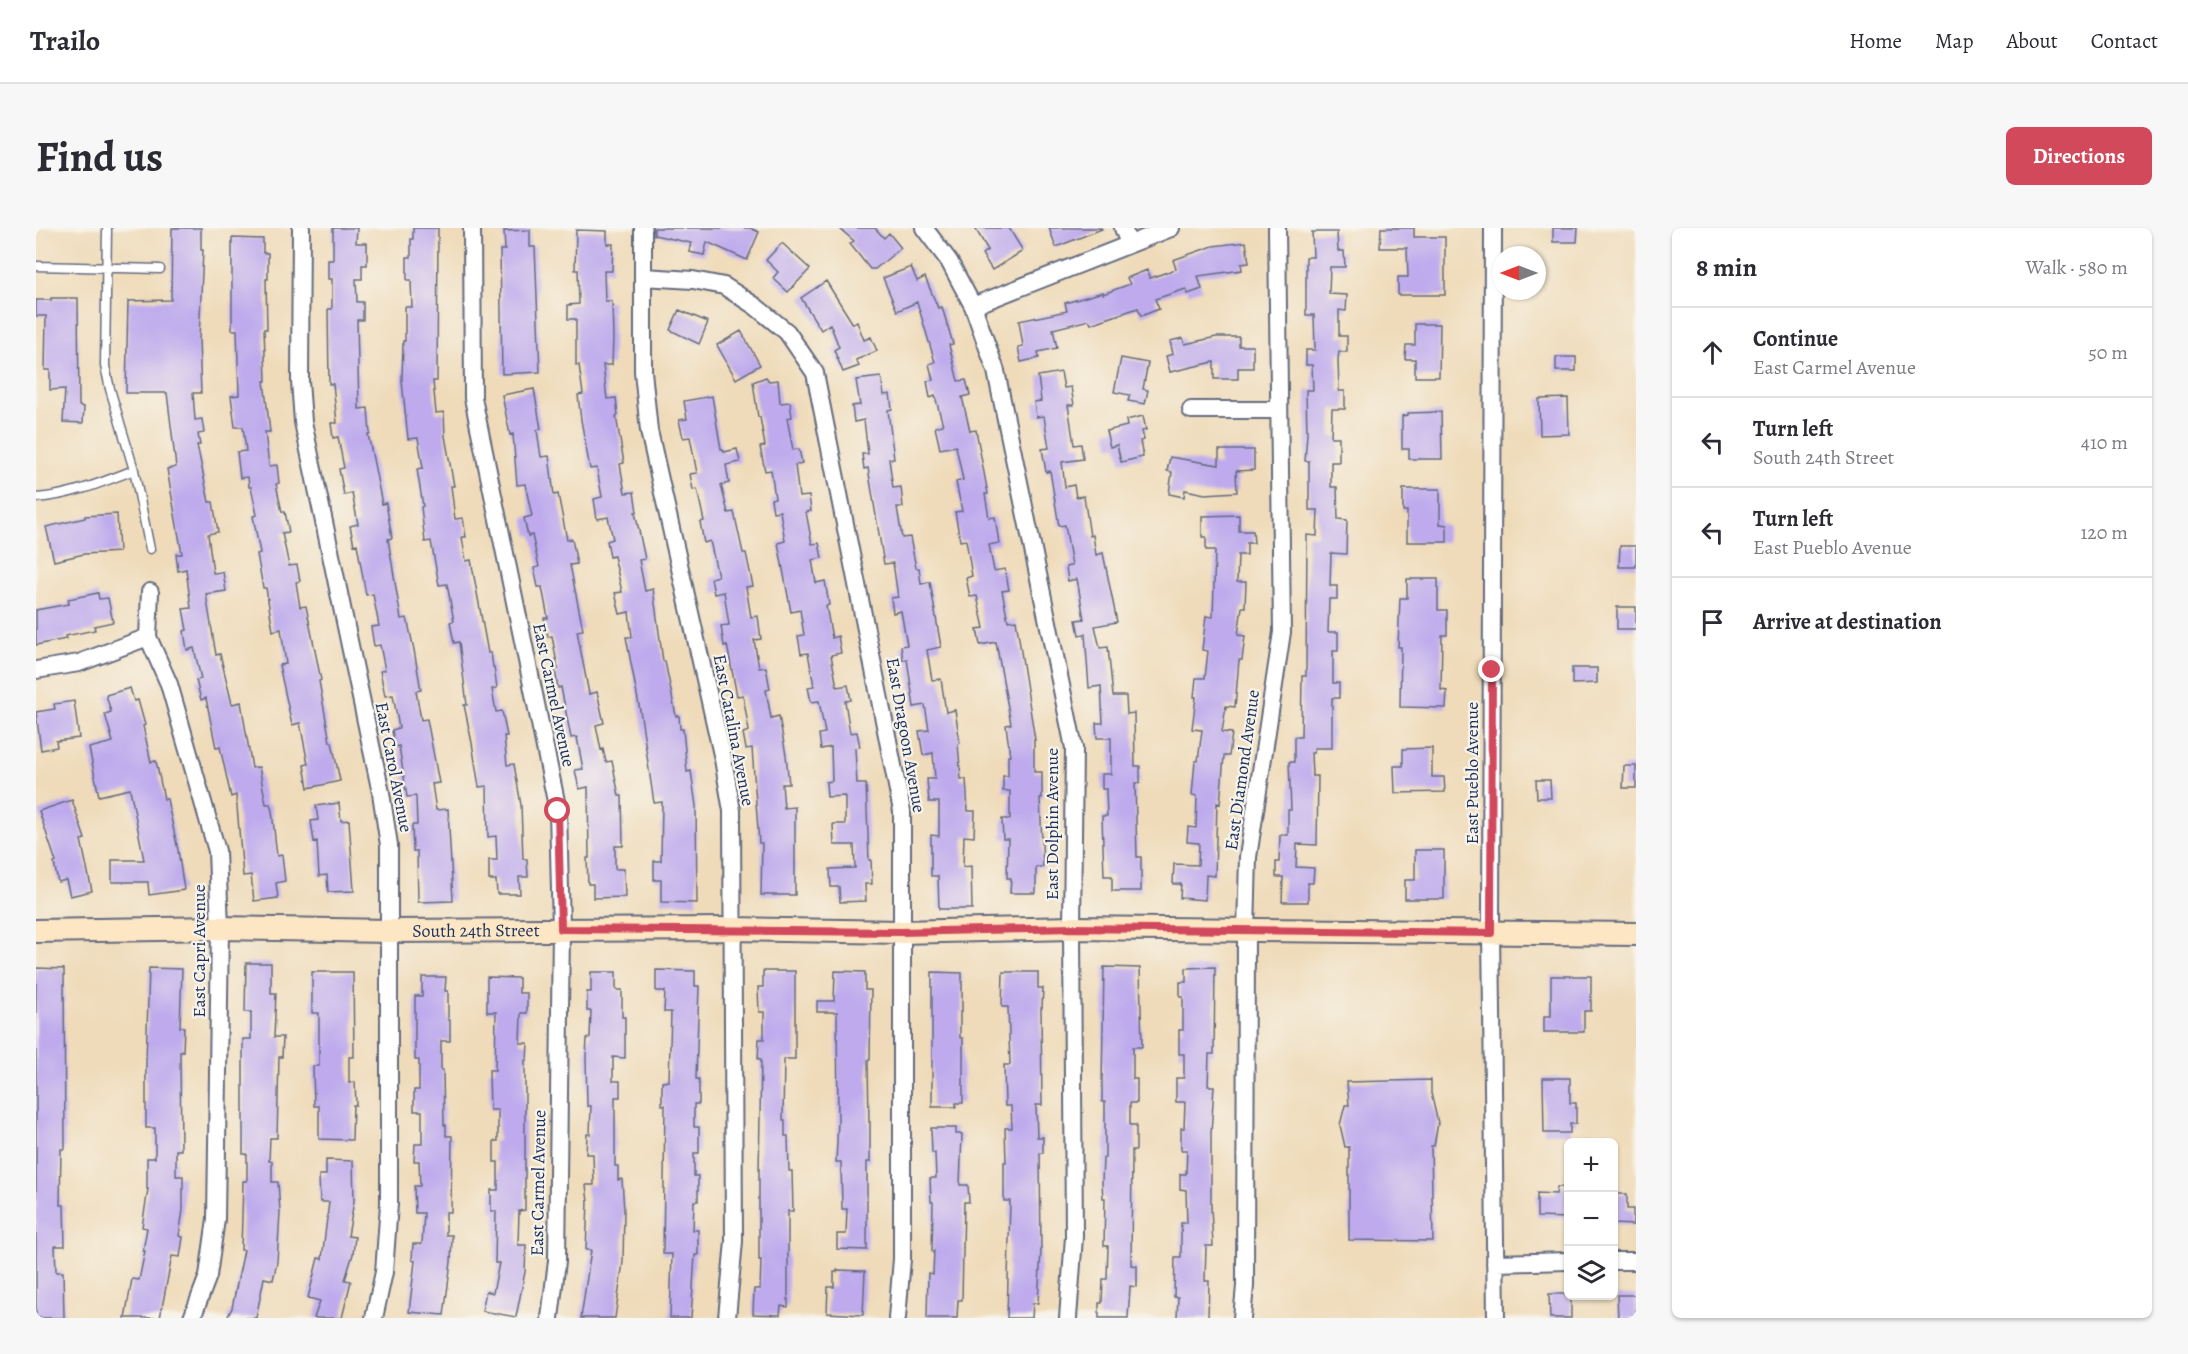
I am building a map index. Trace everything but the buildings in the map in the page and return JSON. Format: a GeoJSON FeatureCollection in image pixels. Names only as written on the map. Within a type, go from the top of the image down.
{"type":"FeatureCollection","features":[{"type":"Feature","properties":{"kind":"street","name":"East Carol Avenue"},"geometry":{"type":"LineString","coordinates":[[301,228],[300,381],[303,422],[381,793],[389,845],[389,1204],[384,1272],[374,1318]]}},
{"type":"Feature","properties":{"kind":"street","name":"East Carmel Avenue"},"geometry":{"type":"LineString","coordinates":[[472,228],[473,398],[558,811],[561,929],[557,1262],[550,1318]]}},
{"type":"Feature","properties":{"kind":"street","name":"East Catalina Avenue"},"geometry":{"type":"LineString","coordinates":[[643,228],[643,371],[649,431],[723,759],[732,811],[734,1241],[727,1318]]}},
{"type":"Feature","properties":{"kind":"street","name":"East Dolphin Avenue"},"geometry":{"type":"LineString","coordinates":[[924,228],[949,261],[973,306],[996,371],[1074,748],[1072,928],[1074,1237],[1068,1318]]}},
{"type":"Feature","properties":{"kind":"street"},"geometry":{"type":"LineString","coordinates":[[1123,228],[1129,244]]}},
{"type":"Feature","properties":{"kind":"street"},"geometry":{"type":"LineString","coordinates":[[973,306],[1171,228]]}},
{"type":"Feature","properties":{"kind":"street","name":"East Diamond Avenue"},"geometry":{"type":"LineString","coordinates":[[1242,1318],[1245,1240],[1248,857],[1282,632],[1276,228]]}},
{"type":"Feature","properties":{"kind":"street","name":"East Pueblo Avenue"},"geometry":{"type":"LineString","coordinates":[[1493,228],[1491,933],[1496,1318]]}},
{"type":"Feature","properties":{"kind":"street","name":"East Dragoon Avenue"},"geometry":{"type":"LineString","coordinates":[[643,277],[693,280],[724,286],[755,306],[787,332],[815,373],[902,811],[902,1259],[897,1318]]}},
{"type":"Feature","properties":{"kind":"street"},"geometry":{"type":"LineString","coordinates":[[1191,410],[1279,410]]}},
{"type":"Feature","properties":{"kind":"street","name":"East Capri Avenue"},"geometry":{"type":"LineString","coordinates":[[150,592],[148,637],[168,684],[217,851],[220,928],[216,1219],[208,1276],[192,1318]]}},
{"type":"Feature","properties":{"kind":"street"},"geometry":{"type":"LineString","coordinates":[[36,670],[79,663],[148,637]]}},
{"type":"Feature","properties":{"kind":"street","name":"South 24th Street"},"geometry":{"type":"LineString","coordinates":[[36,931],[220,928],[389,931],[733,929],[901,932],[1072,928],[1636,934]]}},
{"type":"Feature","properties":{"kind":"street"},"geometry":{"type":"LineString","coordinates":[[1495,1263],[1564,1261]]}},
{"type":"Feature","properties":{"kind":"street"},"geometry":{"type":"LineString","coordinates":[[1618,1261],[1636,1261]]}},
{"type":"Feature","properties":{"kind":"lane"},"geometry":{"type":"LineString","coordinates":[[107,228],[105,366],[134,470],[150,549]]}},
{"type":"Feature","properties":{"kind":"lane"},"geometry":{"type":"LineString","coordinates":[[36,266],[160,269]]}},
{"type":"Feature","properties":{"kind":"lane"},"geometry":{"type":"LineString","coordinates":[[36,498],[104,482],[134,470]]}},
{"type":"Feature","properties":{"kind":"route"},"geometry":{"type":"LineString","coordinates":[[558,811],[561,929],[901,932],[1072,928],[1491,933],[1492,670]]}}]}
